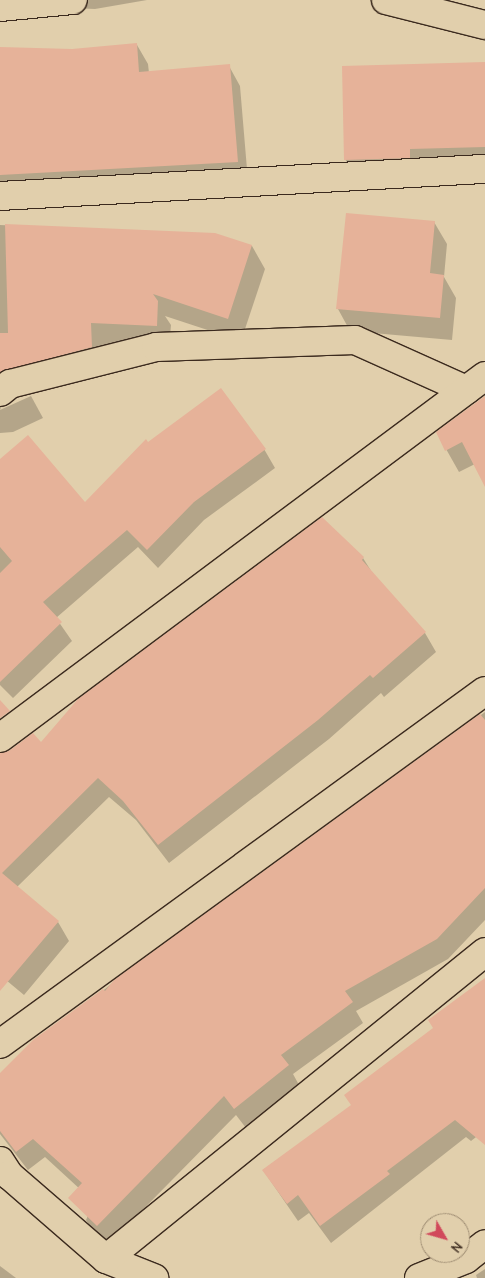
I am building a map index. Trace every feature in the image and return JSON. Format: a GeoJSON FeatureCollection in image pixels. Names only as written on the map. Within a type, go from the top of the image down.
{"type":"FeatureCollection","features":[{"type":"Feature","properties":{"kind":"street"},"geometry":{"type":"LineString","coordinates":[[0,7],[73,0]]}},
{"type":"Feature","properties":{"kind":"street"},"geometry":{"type":"LineString","coordinates":[[386,0],[485,25]]}},
{"type":"Feature","properties":{"kind":"street"},"geometry":{"type":"LineString","coordinates":[[0,196],[485,169]]}},
{"type":"Feature","properties":{"kind":"street"},"geometry":{"type":"LineString","coordinates":[[0,392],[10,384],[156,347],[355,340],[476,383]]}},
{"type":"Feature","properties":{"kind":"street"},"geometry":{"type":"LineString","coordinates":[[0,738],[476,383]]}},
{"type":"Feature","properties":{"kind":"street"},"geometry":{"type":"LineString","coordinates":[[0,1044],[485,691]]}},
{"type":"Feature","properties":{"kind":"street"},"geometry":{"type":"LineString","coordinates":[[106,1259],[485,952]]}},
{"type":"Feature","properties":{"kind":"street"},"geometry":{"type":"LineString","coordinates":[[0,1161],[9,1175],[106,1259],[154,1278]]}},
{"type":"Feature","properties":{"kind":"street"},"geometry":{"type":"LineString","coordinates":[[420,1278],[466,1259],[485,1244]]}},
{"type":"Feature","properties":{"kind":"building"},"geometry":{"type":"Polygon","coordinates":[[[137,43],[139,72],[230,64],[238,162],[0,175],[0,47],[72,49],[137,43]]]}},
{"type":"Feature","properties":{"kind":"building"},"geometry":{"type":"Polygon","coordinates":[[[485,62],[485,147],[410,149],[410,158],[344,160],[342,66],[485,62]]]}},
{"type":"Feature","properties":{"kind":"building"},"geometry":{"type":"Polygon","coordinates":[[[346,213],[435,221],[430,273],[444,275],[440,318],[336,309],[346,213]]]}},
{"type":"Feature","properties":{"kind":"building"},"geometry":{"type":"Polygon","coordinates":[[[5,224],[215,233],[252,245],[228,319],[153,294],[158,301],[157,326],[91,323],[92,347],[0,372],[0,333],[8,333],[5,224]]]}},
{"type":"Feature","properties":{"kind":"building"},"geometry":{"type":"Polygon","coordinates":[[[221,388],[266,449],[194,502],[147,550],[127,530],[43,602],[62,622],[0,682],[0,573],[12,561],[0,547],[0,459],[28,435],[85,502],[146,439],[148,442],[221,388]]]}},
{"type":"Feature","properties":{"kind":"building"},"geometry":{"type":"Polygon","coordinates":[[[485,396],[485,487],[462,442],[445,451],[436,432],[485,396]]]}},
{"type":"Feature","properties":{"kind":"building"},"geometry":{"type":"Polygon","coordinates":[[[322,517],[364,557],[362,560],[426,632],[373,678],[370,675],[318,720],[158,845],[123,801],[98,778],[2,873],[59,921],[0,991],[0,753],[9,751],[33,733],[41,742],[78,699],[322,517]]]}},
{"type":"Feature","properties":{"kind":"building"},"geometry":{"type":"Polygon","coordinates":[[[0,700],[10,711],[0,718],[0,700]]]}},
{"type":"Feature","properties":{"kind":"building"},"geometry":{"type":"Polygon","coordinates":[[[480,714],[485,720],[485,888],[437,939],[345,991],[353,1002],[281,1055],[289,1065],[234,1109],[224,1096],[97,1226],[68,1198],[82,1183],[33,1139],[16,1152],[0,1131],[0,1073],[33,1040],[103,989],[105,991],[114,980],[480,714]]]}},
{"type":"Feature","properties":{"kind":"building"},"geometry":{"type":"Polygon","coordinates":[[[485,978],[485,1145],[455,1120],[387,1171],[390,1174],[320,1226],[298,1195],[287,1204],[262,1170],[351,1105],[344,1095],[433,1028],[428,1020],[485,978]]]}}]}
